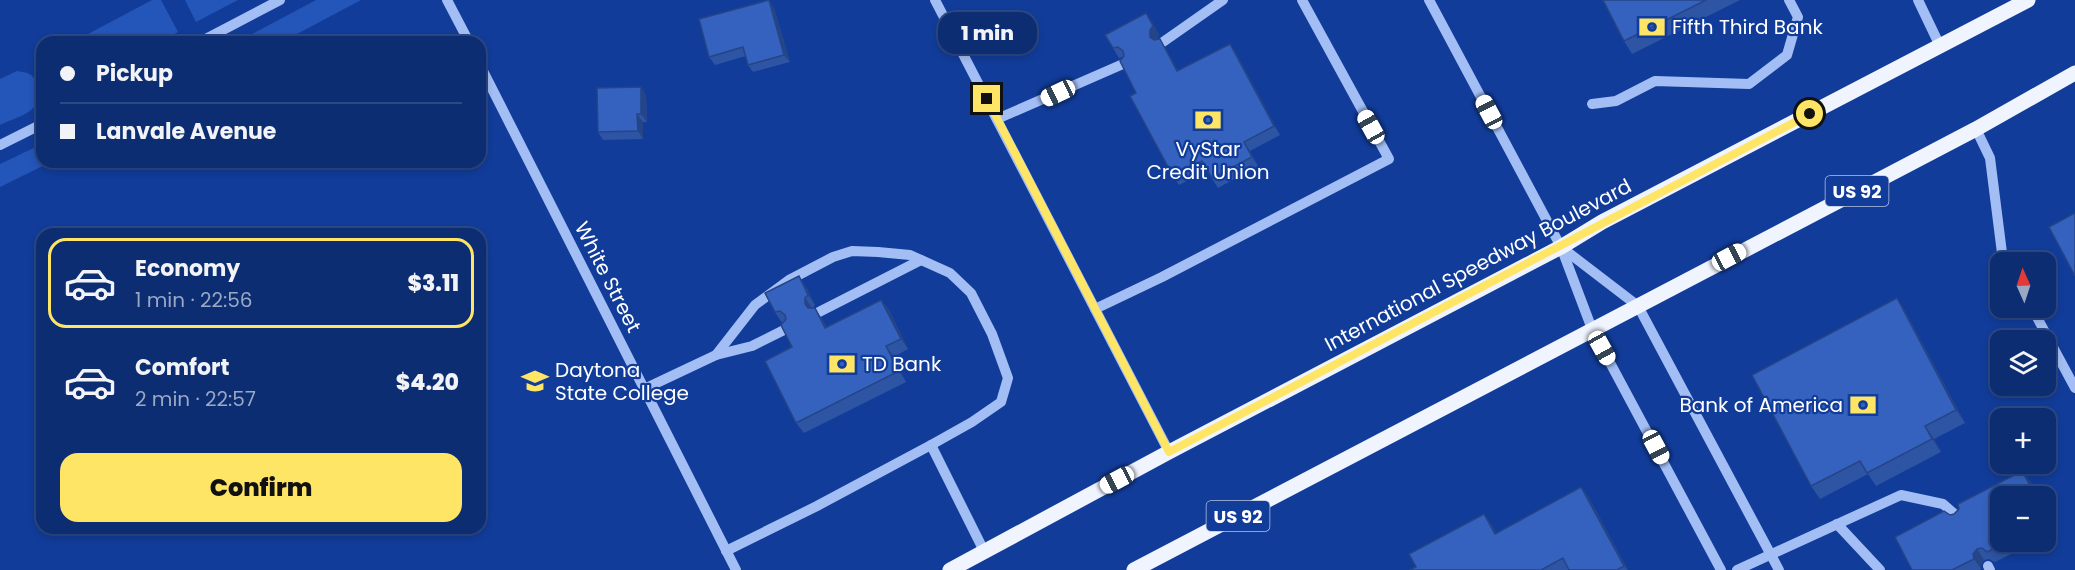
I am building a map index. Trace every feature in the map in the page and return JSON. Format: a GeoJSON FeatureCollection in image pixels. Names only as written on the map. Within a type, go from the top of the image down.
{"type":"FeatureCollection","features":[{"type":"Feature","properties":{"kind":"main road","name":"International Speedway Boulevard"},"geometry":{"type":"LineString","coordinates":[[950,570],[1169,452],[1561,247],[1602,222],[2028,0]]}},
{"type":"Feature","properties":{"kind":"main road","name":"US 92"},"geometry":{"type":"LineString","coordinates":[[1134,570],[1976,129],[2075,73]]}},
{"type":"Feature","properties":{"kind":"street"},"geometry":{"type":"LineString","coordinates":[[211,36],[280,0]]}},
{"type":"Feature","properties":{"kind":"street"},"geometry":{"type":"LineString","coordinates":[[447,0],[466,36]]}},
{"type":"Feature","properties":{"kind":"street"},"geometry":{"type":"LineString","coordinates":[[935,0],[1169,452]]}},
{"type":"Feature","properties":{"kind":"street"},"geometry":{"type":"LineString","coordinates":[[1163,42],[1223,0]]}},
{"type":"Feature","properties":{"kind":"street"},"geometry":{"type":"LineString","coordinates":[[1095,309],[1162,277],[1389,159],[1302,0]]}},
{"type":"Feature","properties":{"kind":"street"},"geometry":{"type":"LineString","coordinates":[[1429,0],[1561,247],[1592,330],[1721,570]]}},
{"type":"Feature","properties":{"kind":"street"},"geometry":{"type":"LineString","coordinates":[[1592,104],[1616,101],[1655,81],[1749,84],[1788,55],[1798,17],[1789,0]]}},
{"type":"Feature","properties":{"kind":"street"},"geometry":{"type":"LineString","coordinates":[[1918,0],[1940,46]]}},
{"type":"Feature","properties":{"kind":"street"},"geometry":{"type":"LineString","coordinates":[[997,119],[1123,64]]}},
{"type":"Feature","properties":{"kind":"street","name":"White Street"},"geometry":{"type":"LineString","coordinates":[[486,76],[736,570]]}},
{"type":"Feature","properties":{"kind":"street"},"geometry":{"type":"LineString","coordinates":[[0,145],[36,127]]}},
{"type":"Feature","properties":{"kind":"street"},"geometry":{"type":"LineString","coordinates":[[1976,129],[1990,158],[2002,252]]}},
{"type":"Feature","properties":{"kind":"street"},"geometry":{"type":"LineString","coordinates":[[1561,247],[1638,306],[1779,570]]}},
{"type":"Feature","properties":{"kind":"street"},"geometry":{"type":"LineString","coordinates":[[716,355],[755,305],[789,280],[833,257],[852,251],[878,252],[910,255],[950,273],[971,293],[992,334],[1008,378],[1001,402],[972,422],[817,506],[726,551]]}},
{"type":"Feature","properties":{"kind":"street"},"geometry":{"type":"LineString","coordinates":[[819,312],[921,260]]}},
{"type":"Feature","properties":{"kind":"street"},"geometry":{"type":"LineString","coordinates":[[2037,318],[2075,388]]}},
{"type":"Feature","properties":{"kind":"street"},"geometry":{"type":"LineString","coordinates":[[644,388],[716,355],[752,346],[786,330]]}},
{"type":"Feature","properties":{"kind":"street"},"geometry":{"type":"LineString","coordinates":[[932,445],[984,551]]}},
{"type":"Feature","properties":{"kind":"street"},"geometry":{"type":"LineString","coordinates":[[1737,570],[1901,495],[1943,504],[1959,518]]}},
{"type":"Feature","properties":{"kind":"street"},"geometry":{"type":"LineString","coordinates":[[1837,524],[1880,570]]}},
{"type":"Feature","properties":{"kind":"shaded area"},"geometry":{"type":"Polygon","coordinates":[[[152,0],[161,0],[178,32],[170,36],[84,36],[152,0]]]}},
{"type":"Feature","properties":{"kind":"shaded area"},"geometry":{"type":"Polygon","coordinates":[[[185,0],[238,0],[196,22],[185,0]]]}},
{"type":"Feature","properties":{"kind":"shaded area"},"geometry":{"type":"Polygon","coordinates":[[[316,0],[361,0],[293,36],[248,36],[316,0]]]}},
{"type":"Feature","properties":{"kind":"shaded area"},"geometry":{"type":"Polygon","coordinates":[[[17,71],[28,73],[36,83],[36,102],[28,112],[0,125],[0,79],[17,71]]]}},
{"type":"Feature","properties":{"kind":"shaded area"},"geometry":{"type":"Polygon","coordinates":[[[36,147],[36,168],[39,168],[0,187],[0,164],[36,147]]]}},
{"type":"Feature","properties":{"kind":"building"},"geometry":{"type":"Polygon","coordinates":[[[769,0],[784,55],[748,65],[743,47],[709,57],[699,19],[769,0]]]}},
{"type":"Feature","properties":{"kind":"building"},"geometry":{"type":"Polygon","coordinates":[[[1603,0],[1706,0],[1624,41],[1603,0]]]}},
{"type":"Feature","properties":{"kind":"building","name":"VyStar Credit Union"},"geometry":{"type":"Polygon","coordinates":[[[1146,13],[1153,26],[1150,30],[1150,37],[1154,40],[1160,39],[1177,71],[1230,44],[1274,126],[1244,142],[1252,157],[1212,178],[1202,161],[1173,176],[1130,96],[1136,93],[1120,61],[1124,56],[1123,51],[1118,47],[1113,48],[1105,35],[1146,13]]]}},
{"type":"Feature","properties":{"kind":"building"},"geometry":{"type":"Polygon","coordinates":[[[641,87],[641,114],[637,114],[638,131],[598,132],[597,88],[641,87]]]}},
{"type":"Feature","properties":{"kind":"building"},"geometry":{"type":"Polygon","coordinates":[[[2075,213],[2075,276],[2049,227],[2075,213]]]}},
{"type":"Feature","properties":{"kind":"building","name":"TD Bank"},"geometry":{"type":"Polygon","coordinates":[[[799,276],[808,295],[805,298],[805,304],[808,308],[815,308],[825,328],[881,300],[901,339],[886,346],[899,371],[796,423],[765,361],[792,347],[781,325],[786,319],[785,315],[780,311],[775,312],[765,293],[799,276]]]}},
{"type":"Feature","properties":{"kind":"building","name":"Bank of America"},"geometry":{"type":"Polygon","coordinates":[[[1897,298],[1956,410],[1925,426],[1932,439],[1867,473],[1860,461],[1811,486],[1752,375],[1897,298]]]}},
{"type":"Feature","properties":{"kind":"building"},"geometry":{"type":"Polygon","coordinates":[[[2016,474],[2024,474],[2030,486],[1993,486],[2016,474]]]}},
{"type":"Feature","properties":{"kind":"building"},"geometry":{"type":"Polygon","coordinates":[[[1581,487],[1624,566],[1617,570],[1569,570],[1563,558],[1541,570],[1409,570],[1416,567],[1409,554],[1484,514],[1495,534],[1581,487]]]}},
{"type":"Feature","properties":{"kind":"building"},"geometry":{"type":"Polygon","coordinates":[[[1990,488],[1990,550],[1987,552],[1982,548],[1977,549],[1973,554],[1974,559],[1952,570],[1912,570],[1895,537],[1944,511],[1950,515],[1954,514],[1959,509],[1958,504],[1990,488]]]}},
{"type":"Feature","properties":{"kind":"place","name":"Fifth Third Bank"},"geometry":{"type":"Point","coordinates":[1652,27]}},
{"type":"Feature","properties":{"kind":"place","name":"VyStar Credit Union"},"geometry":{"type":"Point","coordinates":[1208,120]}},
{"type":"Feature","properties":{"kind":"place","name":"TD Bank"},"geometry":{"type":"Point","coordinates":[842,364]}},
{"type":"Feature","properties":{"kind":"place","name":"Daytona State College"},"geometry":{"type":"Point","coordinates":[535,381]}},
{"type":"Feature","properties":{"kind":"place","name":"Bank of America"},"geometry":{"type":"Point","coordinates":[1863,405]}},
{"type":"Feature","properties":{"kind":"route"},"geometry":{"type":"LineString","coordinates":[[987,99],[1169,452],[1810,114]]}}]}
